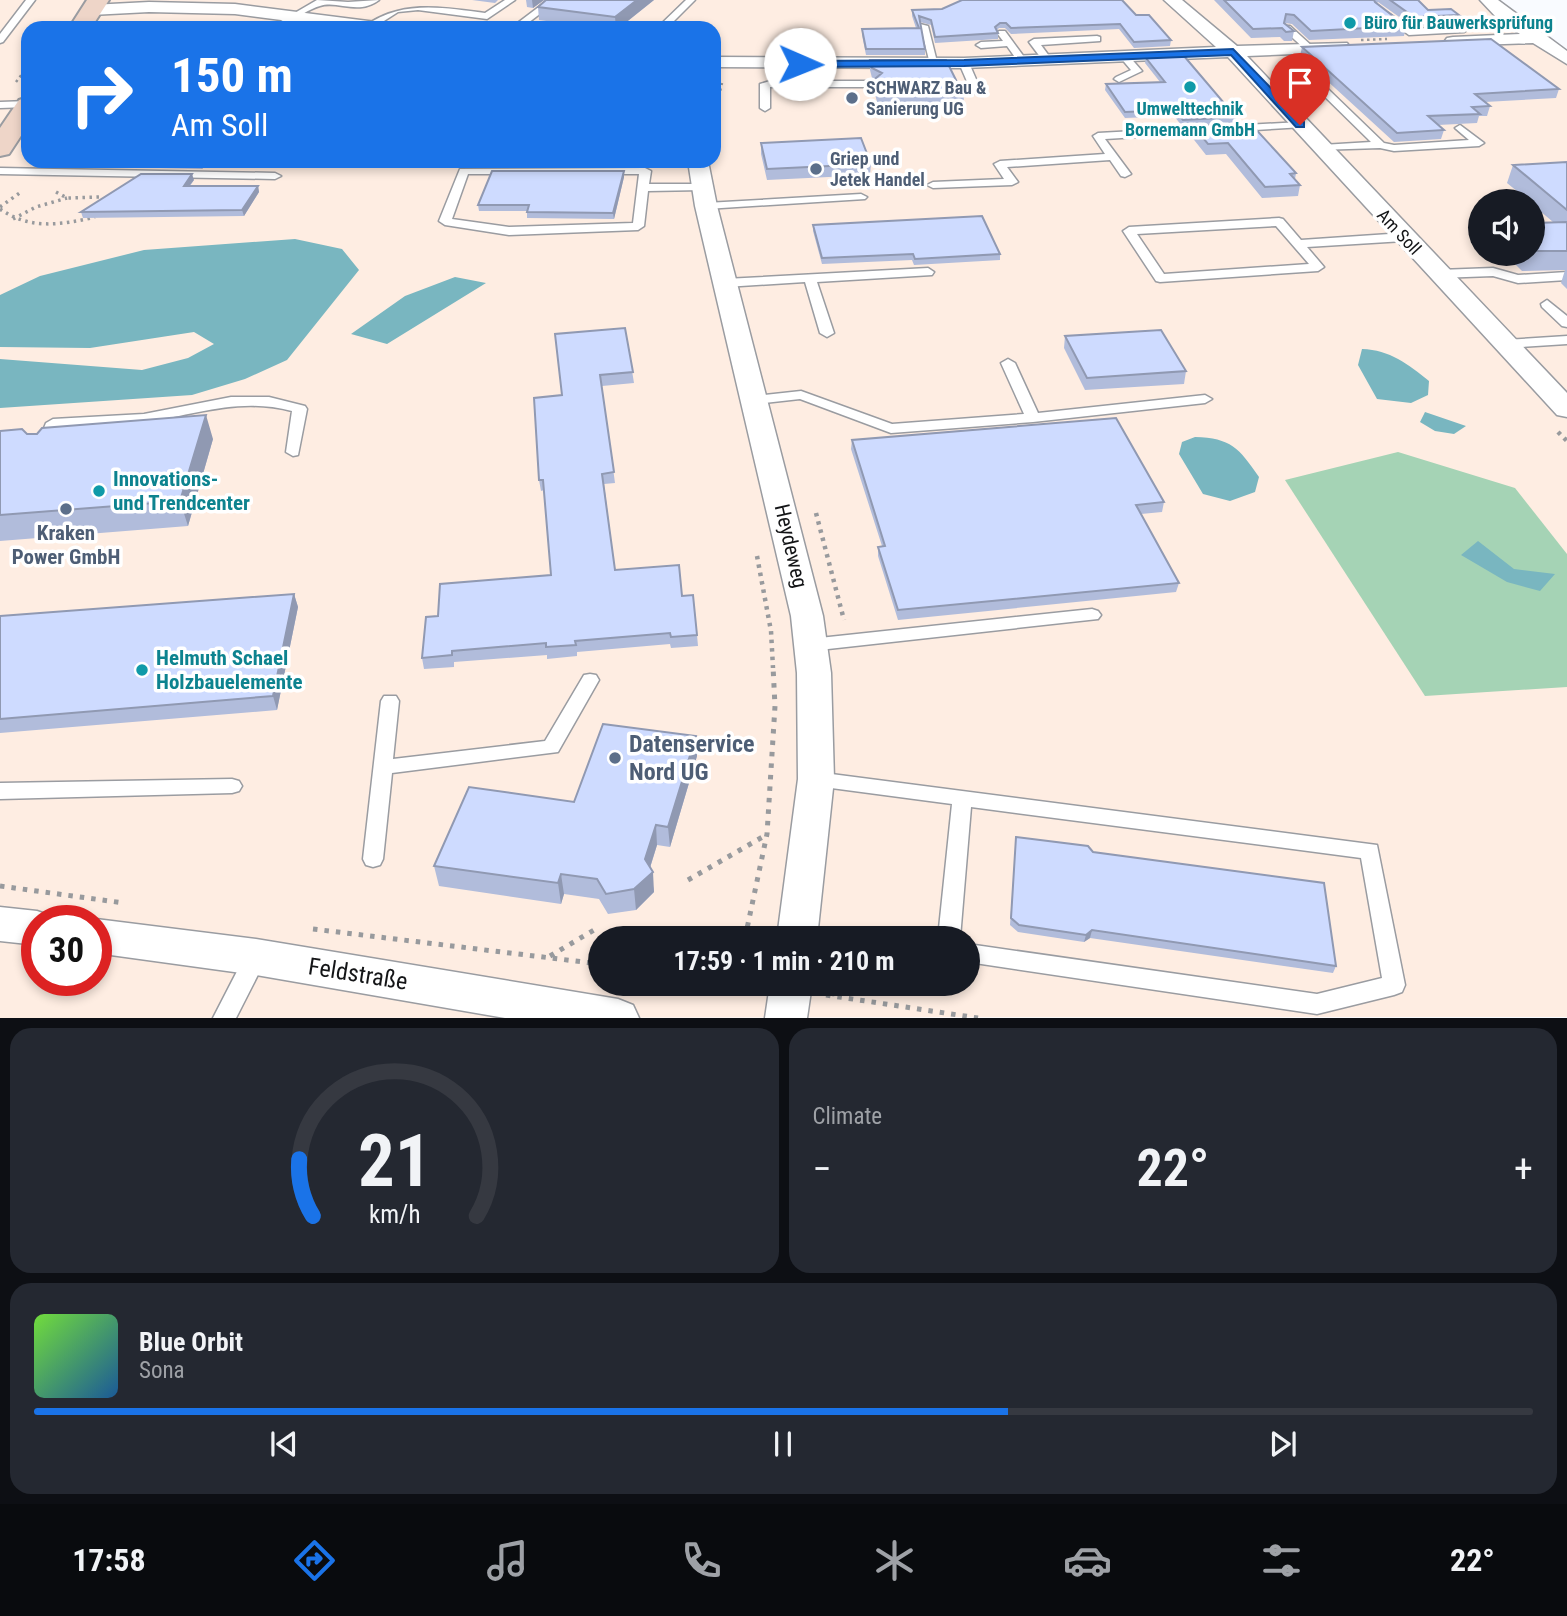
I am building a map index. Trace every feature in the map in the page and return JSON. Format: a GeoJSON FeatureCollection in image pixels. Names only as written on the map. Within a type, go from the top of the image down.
{"type":"FeatureCollection","features":[{"type":"Feature","properties":{"kind":"street","name":"Am Soll"},"geometry":{"type":"LineString","coordinates":[[1172,0],[1233,52],[1567,409]]}},
{"type":"Feature","properties":{"kind":"street"},"geometry":{"type":"LineString","coordinates":[[1488,0],[1567,59]]}},
{"type":"Feature","properties":{"kind":"street"},"geometry":{"type":"LineString","coordinates":[[89,13],[194,8],[328,21]]}},
{"type":"Feature","properties":{"kind":"street"},"geometry":{"type":"LineString","coordinates":[[1402,45],[1537,38]]}},
{"type":"Feature","properties":{"kind":"street"},"geometry":{"type":"LineString","coordinates":[[721,62],[935,64],[1363,46]]}},
{"type":"Feature","properties":{"kind":"street"},"geometry":{"type":"LineString","coordinates":[[0,148],[21,109]]}},
{"type":"Feature","properties":{"kind":"street","name":"Heydeweg"},"geometry":{"type":"LineString","coordinates":[[702,185],[807,616],[814,673],[816,779],[798,926]]}},
{"type":"Feature","properties":{"kind":"street"},"geometry":{"type":"LineString","coordinates":[[0,924],[21,926]]}},
{"type":"Feature","properties":{"kind":"street","name":"Feldstraße"},"geometry":{"type":"LineString","coordinates":[[112,938],[256,957],[618,1017]]}},
{"type":"Feature","properties":{"kind":"street"},"geometry":{"type":"LineString","coordinates":[[786,1017],[789,996]]}},
{"type":"Feature","properties":{"kind":"lane"},"geometry":{"type":"LineString","coordinates":[[0,40],[31,0]]}},
{"type":"Feature","properties":{"kind":"lane"},"geometry":{"type":"LineString","coordinates":[[286,21],[322,1],[347,5],[375,0]]}},
{"type":"Feature","properties":{"kind":"lane"},"geometry":{"type":"LineString","coordinates":[[377,21],[396,10],[418,7],[487,16],[511,0]]}},
{"type":"Feature","properties":{"kind":"lane"},"geometry":{"type":"LineString","coordinates":[[526,21],[554,0]]}},
{"type":"Feature","properties":{"kind":"lane"},"geometry":{"type":"LineString","coordinates":[[669,21],[691,0]]}},
{"type":"Feature","properties":{"kind":"lane"},"geometry":{"type":"LineString","coordinates":[[1378,8],[1409,32],[1464,29]]}},
{"type":"Feature","properties":{"kind":"lane"},"geometry":{"type":"LineString","coordinates":[[923,26],[935,64]]}},
{"type":"Feature","properties":{"kind":"lane"},"geometry":{"type":"LineString","coordinates":[[1287,29],[1310,49]]}},
{"type":"Feature","properties":{"kind":"lane"},"geometry":{"type":"LineString","coordinates":[[1426,31],[1442,43]]}},
{"type":"Feature","properties":{"kind":"lane"},"geometry":{"type":"LineString","coordinates":[[1002,33],[1023,61]]}},
{"type":"Feature","properties":{"kind":"lane"},"geometry":{"type":"LineString","coordinates":[[800,64],[803,39]]}},
{"type":"Feature","properties":{"kind":"lane"},"geometry":{"type":"LineString","coordinates":[[1047,60],[1034,42],[1097,39]]}},
{"type":"Feature","properties":{"kind":"lane"},"geometry":{"type":"LineString","coordinates":[[981,45],[1009,43]]}},
{"type":"Feature","properties":{"kind":"lane"},"geometry":{"type":"LineString","coordinates":[[1119,79],[1137,71],[1125,57]]}},
{"type":"Feature","properties":{"kind":"lane"},"geometry":{"type":"LineString","coordinates":[[964,63],[978,93]]}},
{"type":"Feature","properties":{"kind":"lane"},"geometry":{"type":"LineString","coordinates":[[775,64],[775,84]]}},
{"type":"Feature","properties":{"kind":"lane"},"geometry":{"type":"LineString","coordinates":[[1302,67],[1380,145]]}},
{"type":"Feature","properties":{"kind":"lane"},"geometry":{"type":"LineString","coordinates":[[765,108],[765,84],[874,84]]}},
{"type":"Feature","properties":{"kind":"lane"},"geometry":{"type":"LineString","coordinates":[[1267,89],[1321,87]]}},
{"type":"Feature","properties":{"kind":"lane"},"geometry":{"type":"LineString","coordinates":[[1125,174],[1098,136],[1300,125]]}},
{"type":"Feature","properties":{"kind":"lane"},"geometry":{"type":"LineString","coordinates":[[1322,148],[1380,145],[1394,148],[1479,143],[1460,128]]}},
{"type":"Feature","properties":{"kind":"lane"},"geometry":{"type":"LineString","coordinates":[[933,186],[1012,182],[1000,164],[1113,157]]}},
{"type":"Feature","properties":{"kind":"lane"},"geometry":{"type":"LineString","coordinates":[[0,171],[275,176]]}},
{"type":"Feature","properties":{"kind":"lane"},"geometry":{"type":"LineString","coordinates":[[464,171],[645,171],[643,188],[638,226],[509,231],[445,221],[464,171]]}},
{"type":"Feature","properties":{"kind":"lane"},"geometry":{"type":"LineString","coordinates":[[643,188],[702,185],[861,197]]}},
{"type":"Feature","properties":{"kind":"lane"},"geometry":{"type":"LineString","coordinates":[[1279,222],[1298,244],[1318,267],[1160,278],[1129,231],[1279,222]]}},
{"type":"Feature","properties":{"kind":"lane"},"geometry":{"type":"LineString","coordinates":[[1298,244],[1404,237]]}},
{"type":"Feature","properties":{"kind":"lane"},"geometry":{"type":"LineString","coordinates":[[725,283],[928,272]]}},
{"type":"Feature","properties":{"kind":"lane"},"geometry":{"type":"LineString","coordinates":[[1439,274],[1493,272],[1518,279],[1567,276]]}},
{"type":"Feature","properties":{"kind":"lane"},"geometry":{"type":"LineString","coordinates":[[810,278],[827,332]]}},
{"type":"Feature","properties":{"kind":"lane"},"geometry":{"type":"LineString","coordinates":[[1547,304],[1567,323]]}},
{"type":"Feature","properties":{"kind":"lane"},"geometry":{"type":"LineString","coordinates":[[1505,344],[1567,340]]}},
{"type":"Feature","properties":{"kind":"lane"},"geometry":{"type":"LineString","coordinates":[[1008,363],[1033,418]]}},
{"type":"Feature","properties":{"kind":"lane"},"geometry":{"type":"LineString","coordinates":[[755,400],[801,396],[891,429],[1033,418],[1205,400]]}},
{"type":"Feature","properties":{"kind":"lane"},"geometry":{"type":"LineString","coordinates":[[41,453],[53,424],[144,418],[231,401],[269,401],[300,409],[293,452]]}},
{"type":"Feature","properties":{"kind":"lane"},"geometry":{"type":"LineString","coordinates":[[810,645],[1092,615]]}},
{"type":"Feature","properties":{"kind":"lane"},"geometry":{"type":"LineString","coordinates":[[383,767],[551,747],[590,680]]}},
{"type":"Feature","properties":{"kind":"lane"},"geometry":{"type":"LineString","coordinates":[[373,859],[390,701]]}},
{"type":"Feature","properties":{"kind":"lane"},"geometry":{"type":"LineString","coordinates":[[816,779],[1370,851],[1394,985],[1317,1004],[980,955]]}},
{"type":"Feature","properties":{"kind":"lane"},"geometry":{"type":"LineString","coordinates":[[0,791],[232,786]]}},
{"type":"Feature","properties":{"kind":"lane"},"geometry":{"type":"LineString","coordinates":[[950,926],[962,798]]}},
{"type":"Feature","properties":{"kind":"lane"},"geometry":{"type":"LineString","coordinates":[[224,1017],[256,957]]}},
{"type":"Feature","properties":{"kind":"path"},"geometry":{"type":"LineString","coordinates":[[33,189],[20,192],[0,208],[12,219],[53,227],[98,216]]}},
{"type":"Feature","properties":{"kind":"path"},"geometry":{"type":"LineString","coordinates":[[12,219],[36,207],[67,198]]}},
{"type":"Feature","properties":{"kind":"path"},"geometry":{"type":"LineString","coordinates":[[748,926],[767,834],[775,706],[771,631],[756,550]]}},
{"type":"Feature","properties":{"kind":"path"},"geometry":{"type":"LineString","coordinates":[[688,880],[767,834]]}},
{"type":"Feature","properties":{"kind":"path"},"geometry":{"type":"LineString","coordinates":[[0,886],[134,904]]}},
{"type":"Feature","properties":{"kind":"path"},"geometry":{"type":"LineString","coordinates":[[307,929],[588,962]]}},
{"type":"Feature","properties":{"kind":"path"},"geometry":{"type":"LineString","coordinates":[[549,957],[588,934]]}},
{"type":"Feature","properties":{"kind":"path"},"geometry":{"type":"LineString","coordinates":[[835,996],[978,1017]]}},
{"type":"Feature","properties":{"kind":"shaded area"},"geometry":{"type":"Polygon","coordinates":[[[0,0],[1481,0],[1495,14],[1567,65],[1567,1017],[0,1018],[0,0]]]}},
{"type":"Feature","properties":{"kind":"green space"},"geometry":{"type":"Polygon","coordinates":[[[1398,452],[1515,488],[1567,554],[1567,687],[1425,696],[1285,480],[1398,452]]]}},
{"type":"Feature","properties":{"kind":"water"},"geometry":{"type":"Polygon","coordinates":[[[295,239],[342,249],[359,270],[287,360],[245,379],[192,395],[0,408],[0,359],[142,370],[188,358],[214,344],[194,332],[90,348],[0,347],[0,295],[40,276],[144,250],[295,239]]]}},
{"type":"Feature","properties":{"kind":"water"},"geometry":{"type":"Polygon","coordinates":[[[455,277],[486,283],[387,344],[351,334],[405,296],[455,277]]]}},
{"type":"Feature","properties":{"kind":"water"},"geometry":{"type":"Polygon","coordinates":[[[1362,349],[1390,355],[1414,369],[1429,381],[1428,395],[1411,403],[1377,399],[1358,365],[1362,349]]]}},
{"type":"Feature","properties":{"kind":"water"},"geometry":{"type":"Polygon","coordinates":[[[1425,412],[1466,426],[1454,434],[1435,431],[1420,422],[1425,412]]]}},
{"type":"Feature","properties":{"kind":"water"},"geometry":{"type":"Polygon","coordinates":[[[1195,437],[1226,442],[1239,452],[1259,477],[1255,492],[1230,501],[1203,494],[1179,454],[1182,442],[1195,437]]]}},
{"type":"Feature","properties":{"kind":"water"},"geometry":{"type":"Polygon","coordinates":[[[1478,541],[1514,569],[1555,574],[1540,591],[1507,582],[1461,555],[1478,541]]]}},
{"type":"Feature","properties":{"kind":"building"},"geometry":{"type":"Polygon","coordinates":[[[546,0],[637,0],[615,17],[538,7],[546,0]]]}},
{"type":"Feature","properties":{"kind":"building"},"geometry":{"type":"Polygon","coordinates":[[[962,0],[1122,0],[1136,15],[1149,15],[1171,40],[1134,42],[1120,24],[1011,28],[1006,23],[1000,23],[995,27],[998,33],[935,37],[931,20],[919,16],[925,49],[866,49],[862,29],[919,28],[912,10],[942,9],[962,0]]]}},
{"type":"Feature","properties":{"kind":"building"},"geometry":{"type":"Polygon","coordinates":[[[1224,0],[1374,0],[1406,26],[1311,31],[1294,15],[1286,14],[1284,23],[1294,31],[1286,32],[1282,28],[1253,29],[1224,0]]]}},
{"type":"Feature","properties":{"kind":"building"},"geometry":{"type":"Polygon","coordinates":[[[1390,0],[1418,0],[1428,10],[1451,9],[1459,15],[1414,17],[1390,0]]]}},
{"type":"Feature","properties":{"kind":"building"},"geometry":{"type":"Polygon","coordinates":[[[1491,39],[1559,89],[1475,94],[1490,106],[1472,107],[1480,114],[1428,116],[1444,130],[1397,133],[1302,47],[1491,39]]]}},
{"type":"Feature","properties":{"kind":"building"},"geometry":{"type":"Polygon","coordinates":[[[1184,56],[1236,117],[1183,120],[1175,110],[1125,112],[1106,84],[1165,82],[1146,58],[1184,56]]]}},
{"type":"Feature","properties":{"kind":"building"},"geometry":{"type":"Polygon","coordinates":[[[870,60],[946,60],[964,96],[878,95],[875,79],[882,73],[872,68],[870,60]]]}},
{"type":"Feature","properties":{"kind":"building"},"geometry":{"type":"Polygon","coordinates":[[[1251,124],[1296,173],[1290,174],[1300,185],[1265,187],[1228,143],[1208,144],[1193,126],[1251,124]]]}},
{"type":"Feature","properties":{"kind":"building"},"geometry":{"type":"Polygon","coordinates":[[[861,138],[871,164],[767,169],[761,143],[861,138]]]}},
{"type":"Feature","properties":{"kind":"building"},"geometry":{"type":"Polygon","coordinates":[[[1567,162],[1567,210],[1545,189],[1513,165],[1567,162]]]}},
{"type":"Feature","properties":{"kind":"building"},"geometry":{"type":"Polygon","coordinates":[[[492,171],[624,171],[613,213],[527,212],[529,205],[478,205],[492,171]]]}},
{"type":"Feature","properties":{"kind":"building"},"geometry":{"type":"Polygon","coordinates":[[[141,174],[192,174],[184,186],[258,186],[242,210],[81,212],[141,174]]]}},
{"type":"Feature","properties":{"kind":"building"},"geometry":{"type":"Polygon","coordinates":[[[982,216],[1000,254],[915,259],[913,254],[822,258],[813,225],[982,216]]]}},
{"type":"Feature","properties":{"kind":"building"},"geometry":{"type":"Polygon","coordinates":[[[1567,222],[1567,251],[1545,251],[1545,223],[1567,222]]]}},
{"type":"Feature","properties":{"kind":"building"},"geometry":{"type":"Polygon","coordinates":[[[625,328],[633,372],[600,375],[614,472],[602,474],[615,570],[679,565],[682,596],[693,595],[697,635],[671,637],[670,633],[575,641],[576,645],[546,647],[546,643],[452,651],[452,655],[422,658],[426,617],[438,616],[440,584],[551,575],[543,480],[539,480],[534,398],[562,395],[555,334],[625,328]]]}},
{"type":"Feature","properties":{"kind":"building"},"geometry":{"type":"Polygon","coordinates":[[[1161,330],[1186,371],[1087,378],[1065,336],[1161,330]]]}},
{"type":"Feature","properties":{"kind":"building","name":"Innovations- und Trendcenter"},"geometry":{"type":"Polygon","coordinates":[[[206,415],[180,501],[0,515],[0,431],[22,429],[27,434],[37,434],[42,428],[206,415]]]}},
{"type":"Feature","properties":{"kind":"building"},"geometry":{"type":"Polygon","coordinates":[[[1116,418],[1164,502],[1136,505],[1179,583],[898,610],[878,547],[885,546],[852,440],[1116,418]]]}},
{"type":"Feature","properties":{"kind":"building","name":"Helmuth Schael Holzbauelemente"},"geometry":{"type":"Polygon","coordinates":[[[294,594],[273,696],[0,719],[0,616],[294,594]]]}},
{"type":"Feature","properties":{"kind":"building"},"geometry":{"type":"Polygon","coordinates":[[[603,724],[696,736],[668,827],[656,825],[645,859],[653,872],[634,889],[606,894],[597,879],[561,874],[558,883],[434,866],[469,787],[574,802],[603,724]]]}},
{"type":"Feature","properties":{"kind":"building"},"geometry":{"type":"Polygon","coordinates":[[[1016,837],[1088,846],[1093,852],[1324,883],[1336,966],[1092,930],[1086,935],[1019,925],[1011,918],[1016,837]]]}},
{"type":"Feature","properties":{"kind":"place","name":"Büro für Bauwerksprüfung"},"geometry":{"type":"Point","coordinates":[1350,23]}},
{"type":"Feature","properties":{"kind":"place","name":"Umwelttechnik Bornemann GmbH"},"geometry":{"type":"Point","coordinates":[1190,87]}},
{"type":"Feature","properties":{"kind":"place","name":"SCHWARZ Bau & Sanierung UG"},"geometry":{"type":"Point","coordinates":[852,98]}},
{"type":"Feature","properties":{"kind":"place","name":"Griep und Jetek Handel"},"geometry":{"type":"Point","coordinates":[816,169]}},
{"type":"Feature","properties":{"kind":"place","name":"Innovations- und Trendcenter"},"geometry":{"type":"Point","coordinates":[99,491]}},
{"type":"Feature","properties":{"kind":"place","name":"Kraken Power GmbH"},"geometry":{"type":"Point","coordinates":[66,509]}},
{"type":"Feature","properties":{"kind":"place","name":"Helmuth Schael Holzbauelemente"},"geometry":{"type":"Point","coordinates":[142,670]}},
{"type":"Feature","properties":{"kind":"place","name":"Datenservice Nord UG"},"geometry":{"type":"Point","coordinates":[615,758]}},
{"type":"Feature","properties":{"kind":"route"},"geometry":{"type":"LineString","coordinates":[[800,64],[964,63],[1233,52],[1300,125]]}}]}
